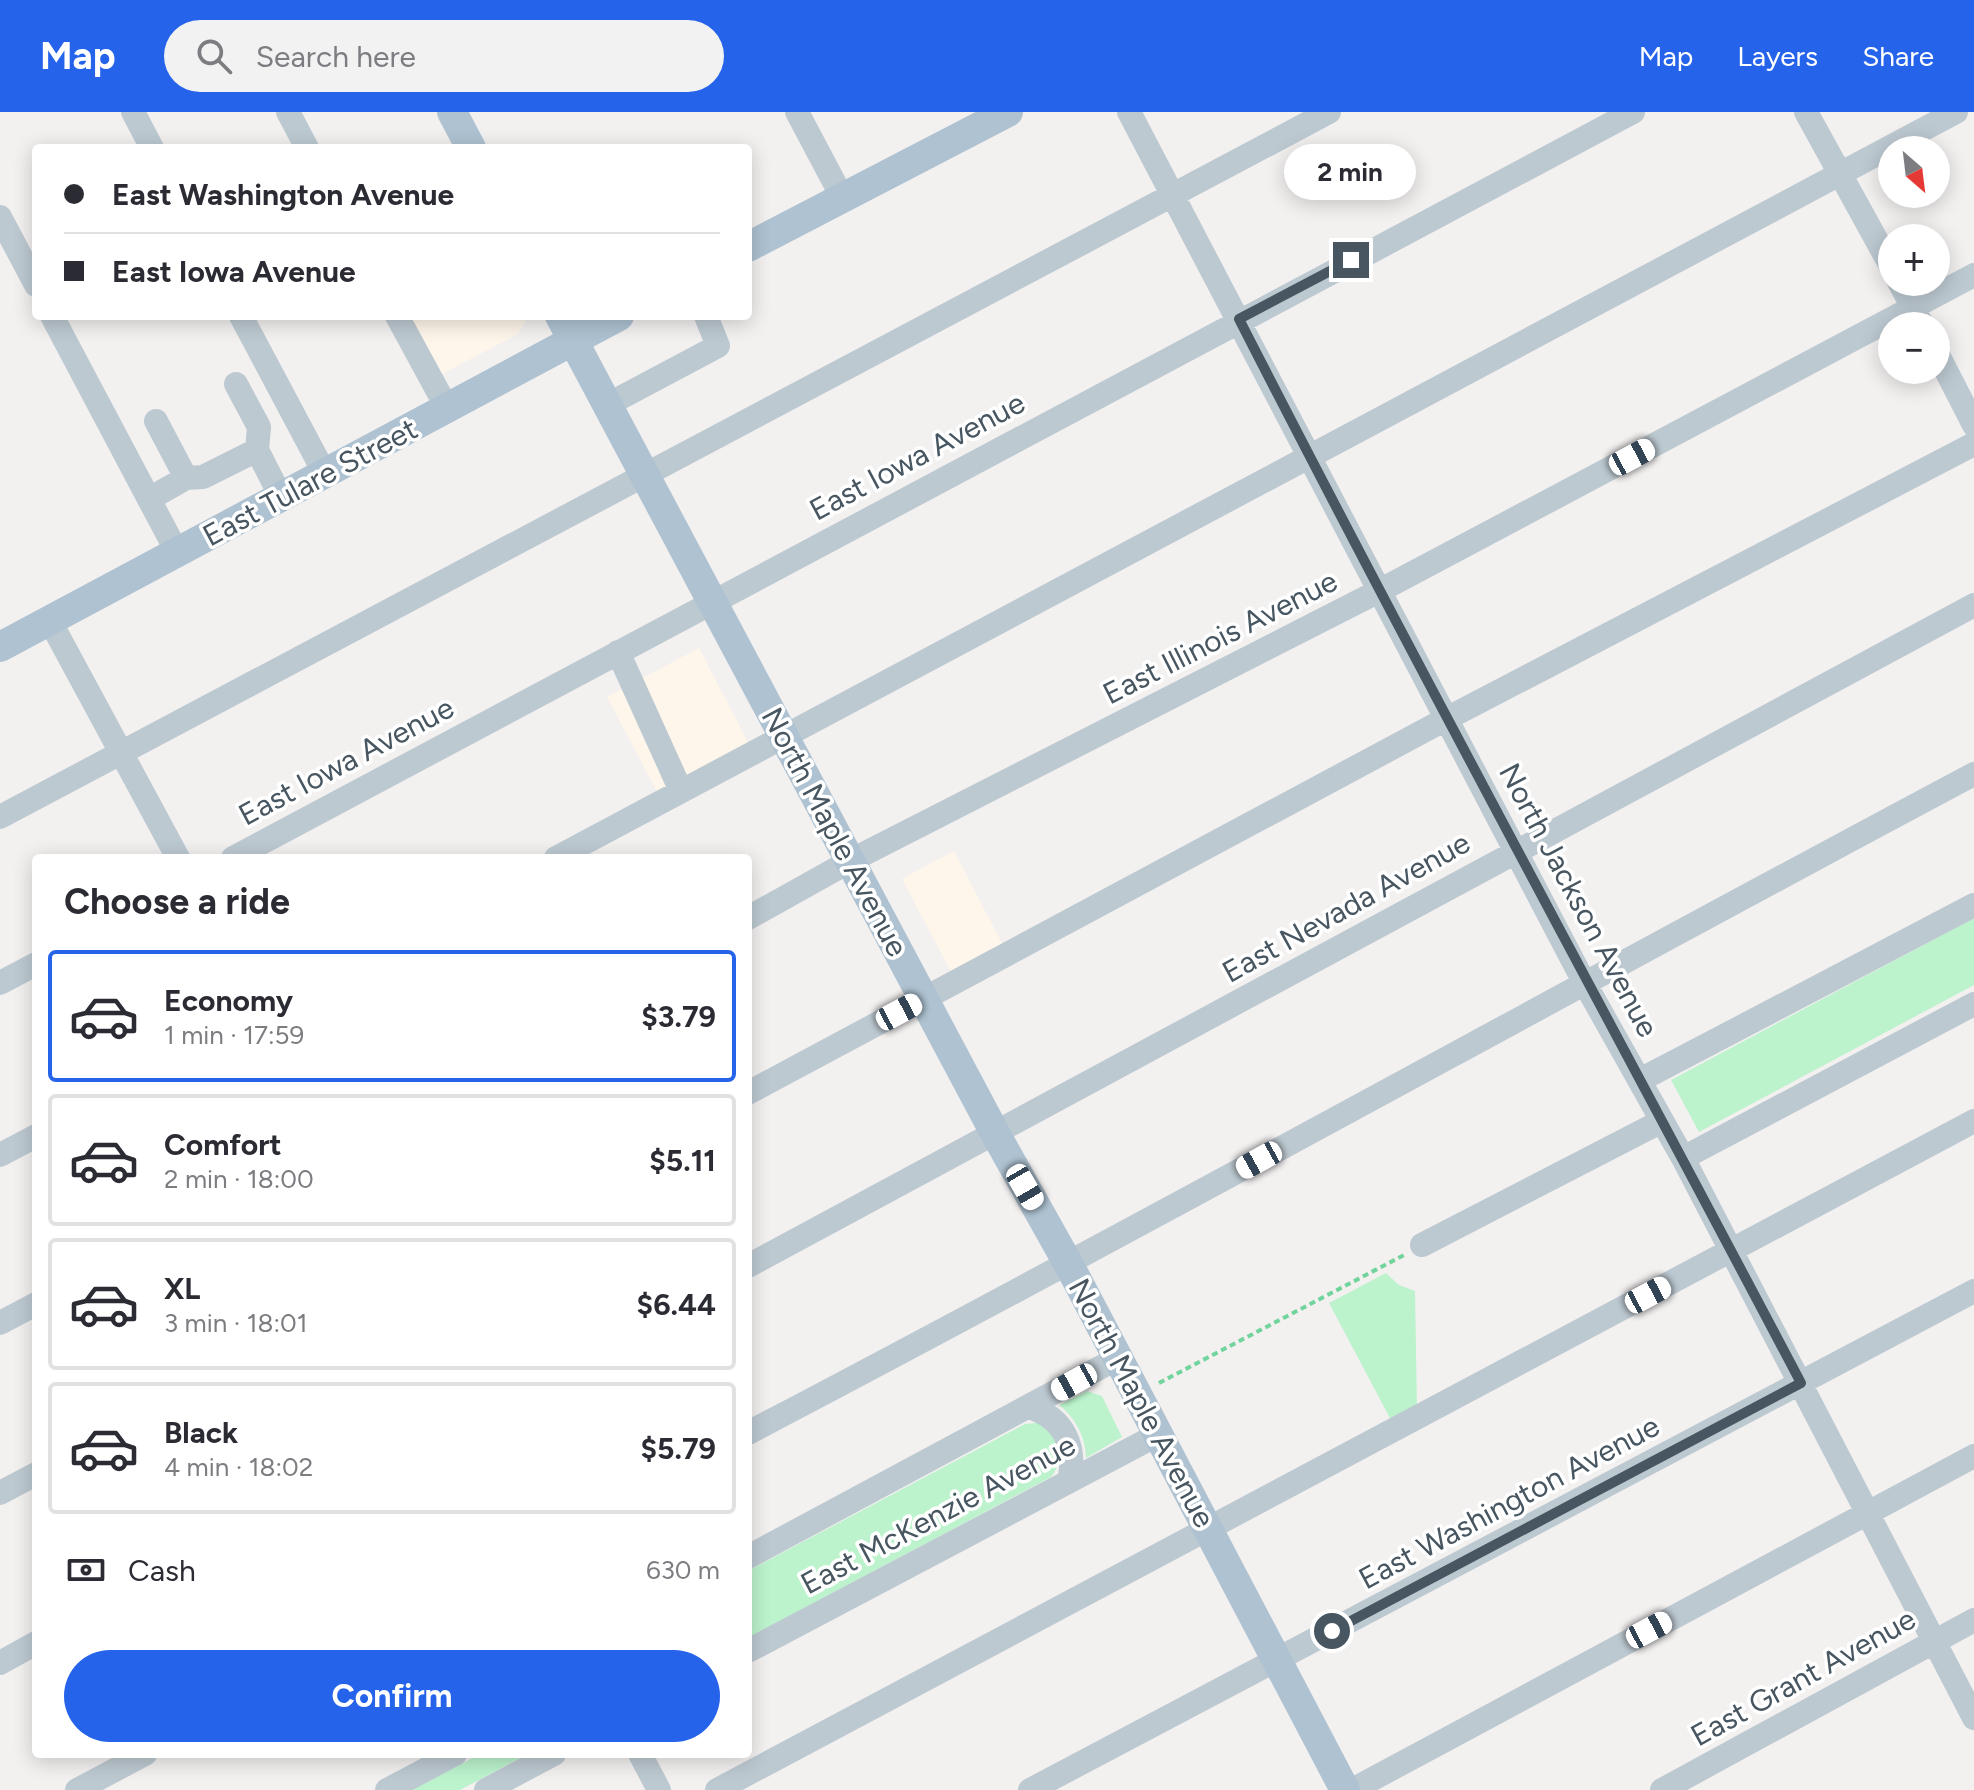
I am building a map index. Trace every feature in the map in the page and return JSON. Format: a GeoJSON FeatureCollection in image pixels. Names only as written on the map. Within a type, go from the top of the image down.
{"type":"FeatureCollection","features":[{"type":"Feature","properties":{"kind":"main road"},"geometry":{"type":"LineString","coordinates":[[452,112],[469,144]]}},
{"type":"Feature","properties":{"kind":"main road"},"geometry":{"type":"LineString","coordinates":[[752,245],[1008,112]]}},
{"type":"Feature","properties":{"kind":"main road","name":"East Tulare Street"},"geometry":{"type":"LineString","coordinates":[[0,647],[447,408],[567,328],[602,320]]}},
{"type":"Feature","properties":{"kind":"main road","name":"North Maple Avenue"},"geometry":{"type":"LineString","coordinates":[[567,328],[710,603],[852,860],[996,1135],[1159,1434],[1345,1790]]}},
{"type":"Feature","properties":{"kind":"street"},"geometry":{"type":"LineString","coordinates":[[133,112],[150,144]]}},
{"type":"Feature","properties":{"kind":"street"},"geometry":{"type":"LineString","coordinates":[[288,112],[305,144]]}},
{"type":"Feature","properties":{"kind":"street"},"geometry":{"type":"LineString","coordinates":[[797,112],[842,197]]}},
{"type":"Feature","properties":{"kind":"street","name":"North Jackson Avenue"},"geometry":{"type":"LineString","coordinates":[[1129,112],[1584,982],[1683,1158],[1974,1718]]}},
{"type":"Feature","properties":{"kind":"street"},"geometry":{"type":"LineString","coordinates":[[0,817],[1329,112]]}},
{"type":"Feature","properties":{"kind":"street","name":"East Iowa Avenue"},"geometry":{"type":"LineString","coordinates":[[240,854],[1239,319],[1633,112]]}},
{"type":"Feature","properties":{"kind":"street"},"geometry":{"type":"LineString","coordinates":[[1806,112],[1878,242]]}},
{"type":"Feature","properties":{"kind":"street"},"geometry":{"type":"LineString","coordinates":[[563,854],[1956,112]]}},
{"type":"Feature","properties":{"kind":"street"},"geometry":{"type":"LineString","coordinates":[[0,217],[32,277]]}},
{"type":"Feature","properties":{"kind":"street","name":"East Illinois Avenue"},"geometry":{"type":"LineString","coordinates":[[1925,312],[1974,275]]}},
{"type":"Feature","properties":{"kind":"street"},"geometry":{"type":"LineString","coordinates":[[54,320],[177,552]]}},
{"type":"Feature","properties":{"kind":"street"},"geometry":{"type":"LineString","coordinates":[[243,320],[325,474]]}},
{"type":"Feature","properties":{"kind":"street"},"geometry":{"type":"LineString","coordinates":[[399,320],[447,408]]}},
{"type":"Feature","properties":{"kind":"street"},"geometry":{"type":"LineString","coordinates":[[607,405],[718,346],[708,320]]}},
{"type":"Feature","properties":{"kind":"street","name":"East Illinois Avenue"},"geometry":{"type":"LineString","coordinates":[[752,916],[852,860],[1878,337]]}},
{"type":"Feature","properties":{"kind":"street"},"geometry":{"type":"LineString","coordinates":[[1950,378],[1974,425]]}},
{"type":"Feature","properties":{"kind":"street"},"geometry":{"type":"LineString","coordinates":[[236,384],[259,427],[257,450],[281,497]]}},
{"type":"Feature","properties":{"kind":"street"},"geometry":{"type":"LineString","coordinates":[[156,421],[186,478]]}},
{"type":"Feature","properties":{"kind":"street"},"geometry":{"type":"LineString","coordinates":[[752,1091],[1446,719],[1974,444]]}},
{"type":"Feature","properties":{"kind":"street"},"geometry":{"type":"LineString","coordinates":[[149,499],[186,478],[203,477],[257,450]]}},
{"type":"Feature","properties":{"kind":"street","name":"East Nevada Avenue"},"geometry":{"type":"LineString","coordinates":[[752,1264],[1974,605]]}},
{"type":"Feature","properties":{"kind":"street"},"geometry":{"type":"LineString","coordinates":[[50,621],[176,854]]}},
{"type":"Feature","properties":{"kind":"street"},"geometry":{"type":"LineString","coordinates":[[618,652],[681,791]]}},
{"type":"Feature","properties":{"kind":"street"},"geometry":{"type":"LineString","coordinates":[[752,1431],[1069,1265],[1584,982],[1974,774]]}},
{"type":"Feature","properties":{"kind":"street"},"geometry":{"type":"LineString","coordinates":[[1640,1080],[1974,905]]}},
{"type":"Feature","properties":{"kind":"street"},"geometry":{"type":"LineString","coordinates":[[0,983],[32,966]]}},
{"type":"Feature","properties":{"kind":"street"},"geometry":{"type":"LineString","coordinates":[[1683,1158],[1974,1004]]}},
{"type":"Feature","properties":{"kind":"street"},"geometry":{"type":"LineString","coordinates":[[1422,1245],[1662,1121]]}},
{"type":"Feature","properties":{"kind":"street"},"geometry":{"type":"LineString","coordinates":[[717,1790],[1974,1121]]}},
{"type":"Feature","properties":{"kind":"street"},"geometry":{"type":"LineString","coordinates":[[0,1155],[32,1138]]}},
{"type":"Feature","properties":{"kind":"street","name":"East Washington Avenue"},"geometry":{"type":"LineString","coordinates":[[1030,1790],[1974,1291]]}},
{"type":"Feature","properties":{"kind":"street"},"geometry":{"type":"LineString","coordinates":[[0,1323],[32,1306]]}},
{"type":"Feature","properties":{"kind":"street","name":"East McKenzie Avenue"},"geometry":{"type":"LineString","coordinates":[[752,1555],[1118,1358]]}},
{"type":"Feature","properties":{"kind":"street"},"geometry":{"type":"LineString","coordinates":[[1029,1407],[1044,1412],[1058,1424],[1071,1446],[1069,1481]]}},
{"type":"Feature","properties":{"kind":"street","name":"East McKenzie Avenue"},"geometry":{"type":"LineString","coordinates":[[752,1649],[1159,1434]]}},
{"type":"Feature","properties":{"kind":"street"},"geometry":{"type":"LineString","coordinates":[[1352,1790],[1974,1456]]}},
{"type":"Feature","properties":{"kind":"street"},"geometry":{"type":"LineString","coordinates":[[0,1493],[32,1476]]}},
{"type":"Feature","properties":{"kind":"street","name":"East Grant Avenue"},"geometry":{"type":"LineString","coordinates":[[1662,1790],[1974,1620]]}},
{"type":"Feature","properties":{"kind":"street"},"geometry":{"type":"LineString","coordinates":[[0,1663],[32,1645]]}},
{"type":"Feature","properties":{"kind":"street"},"geometry":{"type":"LineString","coordinates":[[77,1790],[137,1758]]}},
{"type":"Feature","properties":{"kind":"street"},"geometry":{"type":"LineString","coordinates":[[387,1790],[447,1758]]}},
{"type":"Feature","properties":{"kind":"street"},"geometry":{"type":"LineString","coordinates":[[486,1790],[546,1758]]}},
{"type":"Feature","properties":{"kind":"street"},"geometry":{"type":"LineString","coordinates":[[642,1758],[659,1790]]}},
{"type":"Feature","properties":{"kind":"path"},"geometry":{"type":"LineString","coordinates":[[1137,1394],[1422,1245]]}},
{"type":"Feature","properties":{"kind":"shaded area"},"geometry":{"type":"Polygon","coordinates":[[[408,320],[525,320],[518,334],[438,376],[408,320]]]}},
{"type":"Feature","properties":{"kind":"shaded area"},"geometry":{"type":"Polygon","coordinates":[[[699,648],[751,748],[660,797],[607,697],[699,648]]]}},
{"type":"Feature","properties":{"kind":"shaded area"},"geometry":{"type":"Polygon","coordinates":[[[954,851],[1006,951],[955,979],[902,879],[954,851]]]}},
{"type":"Feature","properties":{"kind":"green space"},"geometry":{"type":"Polygon","coordinates":[[[1974,918],[1974,985],[1699,1132],[1671,1080],[1974,918]]]}},
{"type":"Feature","properties":{"kind":"green space"},"geometry":{"type":"Polygon","coordinates":[[[1386,1273],[1399,1285],[1415,1291],[1417,1409],[1392,1422],[1329,1303],[1386,1273]]]}},
{"type":"Feature","properties":{"kind":"green space"},"geometry":{"type":"Polygon","coordinates":[[[1087,1391],[1102,1396],[1122,1437],[1086,1458],[1078,1428],[1059,1405],[1087,1391]]]}},
{"type":"Feature","properties":{"kind":"green space"},"geometry":{"type":"Polygon","coordinates":[[[1036,1423],[1055,1438],[1059,1454],[1056,1470],[1051,1477],[752,1636],[752,1569],[1025,1424],[1036,1423]]]}},
{"type":"Feature","properties":{"kind":"green space"},"geometry":{"type":"Polygon","coordinates":[[[472,1758],[520,1758],[460,1790],[412,1790],[472,1758]]]}},
{"type":"Feature","properties":{"kind":"route"},"geometry":{"type":"LineString","coordinates":[[1332,1631],[1801,1383],[1683,1158],[1584,982],[1239,319],[1351,260]]}}]}
